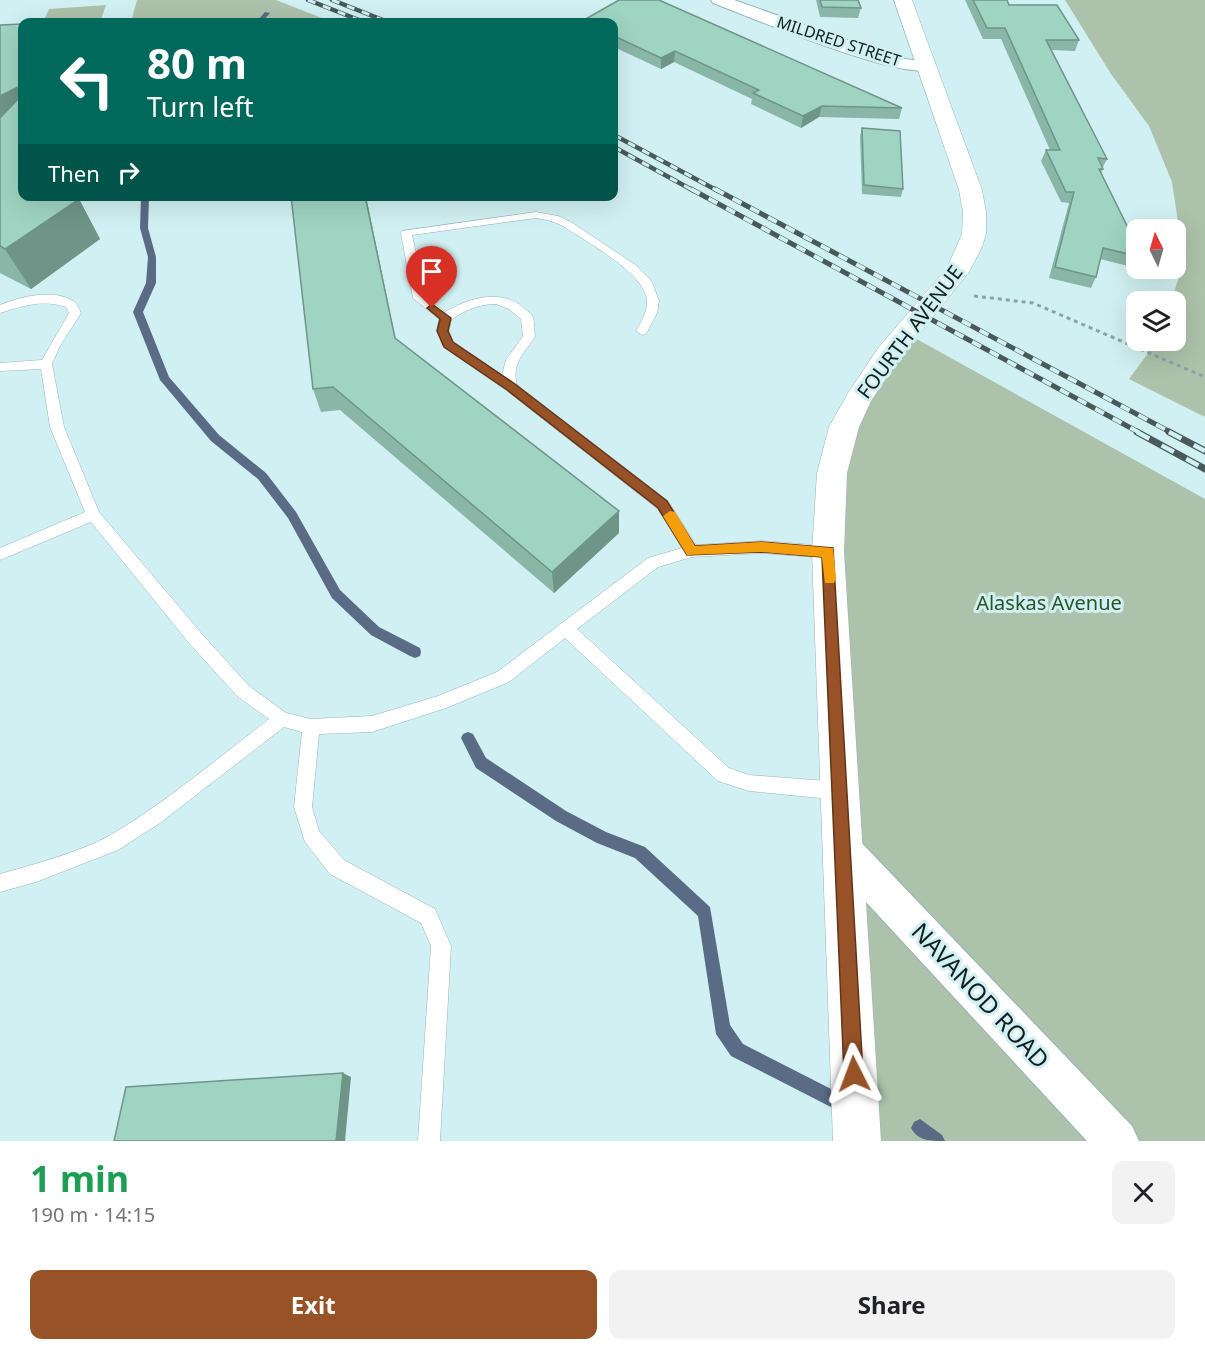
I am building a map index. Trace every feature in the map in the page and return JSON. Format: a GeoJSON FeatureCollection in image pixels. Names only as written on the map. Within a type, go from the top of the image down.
{"type":"FeatureCollection","features":[{"type":"Feature","properties":{"kind":"street","name":"MILDRED STREET"},"geometry":{"type":"LineString","coordinates":[[719,0],[875,56],[926,66]]}},
{"type":"Feature","properties":{"kind":"street","name":"FOURTH AVENUE"},"geometry":{"type":"LineString","coordinates":[[857,1141],[828,552],[828,499],[832,465],[845,426],[869,382],[920,315],[959,271],[973,236],[975,220],[973,201],[957,147],[903,0]]}},
{"type":"Feature","properties":{"kind":"street","name":"NAVANOD ROAD"},"geometry":{"type":"LineString","coordinates":[[843,850],[1117,1141]]}},
{"type":"Feature","properties":{"kind":"lane"},"geometry":{"type":"LineString","coordinates":[[445,318],[419,297],[406,232],[536,215],[554,218],[567,224],[633,269],[648,285],[653,301],[642,331]]}},
{"type":"Feature","properties":{"kind":"lane"},"geometry":{"type":"LineString","coordinates":[[0,309],[36,299],[55,298],[70,304],[75,313],[54,346],[46,364],[57,427],[93,515],[195,638],[243,691],[282,719],[311,727],[372,724],[440,703],[503,677],[653,562],[692,551],[761,547],[828,552]]}},
{"type":"Feature","properties":{"kind":"lane"},"geometry":{"type":"LineString","coordinates":[[511,387],[507,375],[513,356],[529,337],[528,318],[511,304],[491,301],[472,303],[445,318],[443,331],[448,344],[511,387],[663,505],[692,551]]}},
{"type":"Feature","properties":{"kind":"lane"},"geometry":{"type":"LineString","coordinates":[[0,367],[46,364]]}},
{"type":"Feature","properties":{"kind":"lane"},"geometry":{"type":"LineString","coordinates":[[0,554],[93,515]]}},
{"type":"Feature","properties":{"kind":"lane"},"geometry":{"type":"LineString","coordinates":[[566,629],[724,775],[749,783],[840,790]]}},
{"type":"Feature","properties":{"kind":"lane"},"geometry":{"type":"LineString","coordinates":[[0,883],[36,873],[112,843],[154,817],[282,719]]}},
{"type":"Feature","properties":{"kind":"lane"},"geometry":{"type":"LineString","coordinates":[[311,727],[303,807],[311,836],[337,867],[428,916],[441,946],[429,1141]]}},
{"type":"Feature","properties":{"kind":"path"},"geometry":{"type":"LineString","coordinates":[[941,292],[1033,303],[1205,377]]}},
{"type":"Feature","properties":{"kind":"green space"},"geometry":{"type":"Polygon","coordinates":[[[137,0],[276,0],[322,18],[132,18],[137,0]]]}},
{"type":"Feature","properties":{"kind":"green space"},"geometry":{"type":"Polygon","coordinates":[[[1065,0],[1205,0],[1205,417],[1129,379],[1150,351],[1186,351],[1186,291],[1174,291],[1178,279],[1186,279],[1186,219],[1178,219],[1172,182],[1149,126],[1111,74],[1065,0]]]}},
{"type":"Feature","properties":{"kind":"green space"},"geometry":{"type":"Polygon","coordinates":[[[106,5],[101,18],[45,18],[49,9],[106,5]]]}},
{"type":"Feature","properties":{"kind":"green space","name":"Alaskas Avenue"},"geometry":{"type":"Polygon","coordinates":[[[904,332],[1205,499],[1205,1141],[852,1141],[829,464],[904,332]]]}},
{"type":"Feature","properties":{"kind":"building"},"geometry":{"type":"Polygon","coordinates":[[[619,0],[659,0],[902,108],[822,106],[803,116],[753,93],[759,90],[675,51],[661,58],[618,38],[618,18],[587,18],[619,0]]]}},
{"type":"Feature","properties":{"kind":"building"},"geometry":{"type":"Polygon","coordinates":[[[820,0],[858,0],[861,8],[822,7],[820,0]]]}},
{"type":"Feature","properties":{"kind":"building"},"geometry":{"type":"Polygon","coordinates":[[[973,0],[1007,0],[1009,5],[1057,5],[1079,40],[1046,40],[1107,159],[1098,158],[1103,169],[1099,169],[1126,224],[1126,253],[1103,248],[1096,277],[1055,267],[1074,192],[1066,192],[1046,150],[1060,150],[1005,28],[987,28],[973,0]]]}},
{"type":"Feature","properties":{"kind":"building"},"geometry":{"type":"Polygon","coordinates":[[[18,24],[18,87],[0,96],[0,25],[18,24]]]}},
{"type":"Feature","properties":{"kind":"building"},"geometry":{"type":"Polygon","coordinates":[[[18,99],[18,201],[76,201],[5,249],[0,246],[0,118],[18,99]]]}},
{"type":"Feature","properties":{"kind":"building"},"geometry":{"type":"Polygon","coordinates":[[[862,128],[900,131],[903,189],[864,185],[862,128]]]}},
{"type":"Feature","properties":{"kind":"building"},"geometry":{"type":"Polygon","coordinates":[[[292,201],[366,201],[395,338],[619,511],[552,572],[333,387],[313,389],[292,201]]]}},
{"type":"Feature","properties":{"kind":"building"},"geometry":{"type":"Polygon","coordinates":[[[343,1073],[336,1141],[114,1141],[126,1087],[343,1073]]]}},
{"type":"Feature","properties":{"kind":"waterway"},"geometry":{"type":"LineString","coordinates":[[263,18],[267,13]]}},
{"type":"Feature","properties":{"kind":"waterway"},"geometry":{"type":"LineString","coordinates":[[145,201],[144,228],[152,257],[151,283],[138,312],[164,378],[215,438],[262,476],[292,515],[336,594],[375,631],[415,652]]}},
{"type":"Feature","properties":{"kind":"waterway"},"geometry":{"type":"LineString","coordinates":[[468,738],[481,763],[561,816],[602,838],[640,852],[705,912],[722,1028],[737,1050],[831,1098]]}},
{"type":"Feature","properties":{"kind":"waterway"},"geometry":{"type":"LineString","coordinates":[[920,1128],[936,1141]]}},
{"type":"Feature","properties":{"kind":"railway"},"geometry":{"type":"LineString","coordinates":[[308,0],[354,18]]}},
{"type":"Feature","properties":{"kind":"railway"},"geometry":{"type":"LineString","coordinates":[[332,0],[378,18]]}},
{"type":"Feature","properties":{"kind":"railway"},"geometry":{"type":"LineString","coordinates":[[618,137],[718,191]]}},
{"type":"Feature","properties":{"kind":"railway"},"geometry":{"type":"LineString","coordinates":[[618,149],[694,191]]}},
{"type":"Feature","properties":{"kind":"railway"},"geometry":{"type":"LineString","coordinates":[[691,189],[1140,433]]}},
{"type":"Feature","properties":{"kind":"railway"},"geometry":{"type":"LineString","coordinates":[[715,189],[1172,433]]}},
{"type":"Feature","properties":{"kind":"railway"},"geometry":{"type":"LineString","coordinates":[[1137,432],[1205,469]]}},
{"type":"Feature","properties":{"kind":"railway"},"geometry":{"type":"LineString","coordinates":[[1169,432],[1205,451]]}},
{"type":"Feature","properties":{"kind":"slow traffic"},"geometry":{"type":"LineString","coordinates":[[670,516],[692,551],[761,547],[828,552],[829,579]]}},
{"type":"Feature","properties":{"kind":"route"},"geometry":{"type":"LineString","coordinates":[[432,308],[445,318],[443,331],[448,344],[511,387],[663,505],[692,551],[761,547],[828,552],[854,1074]]}}]}
